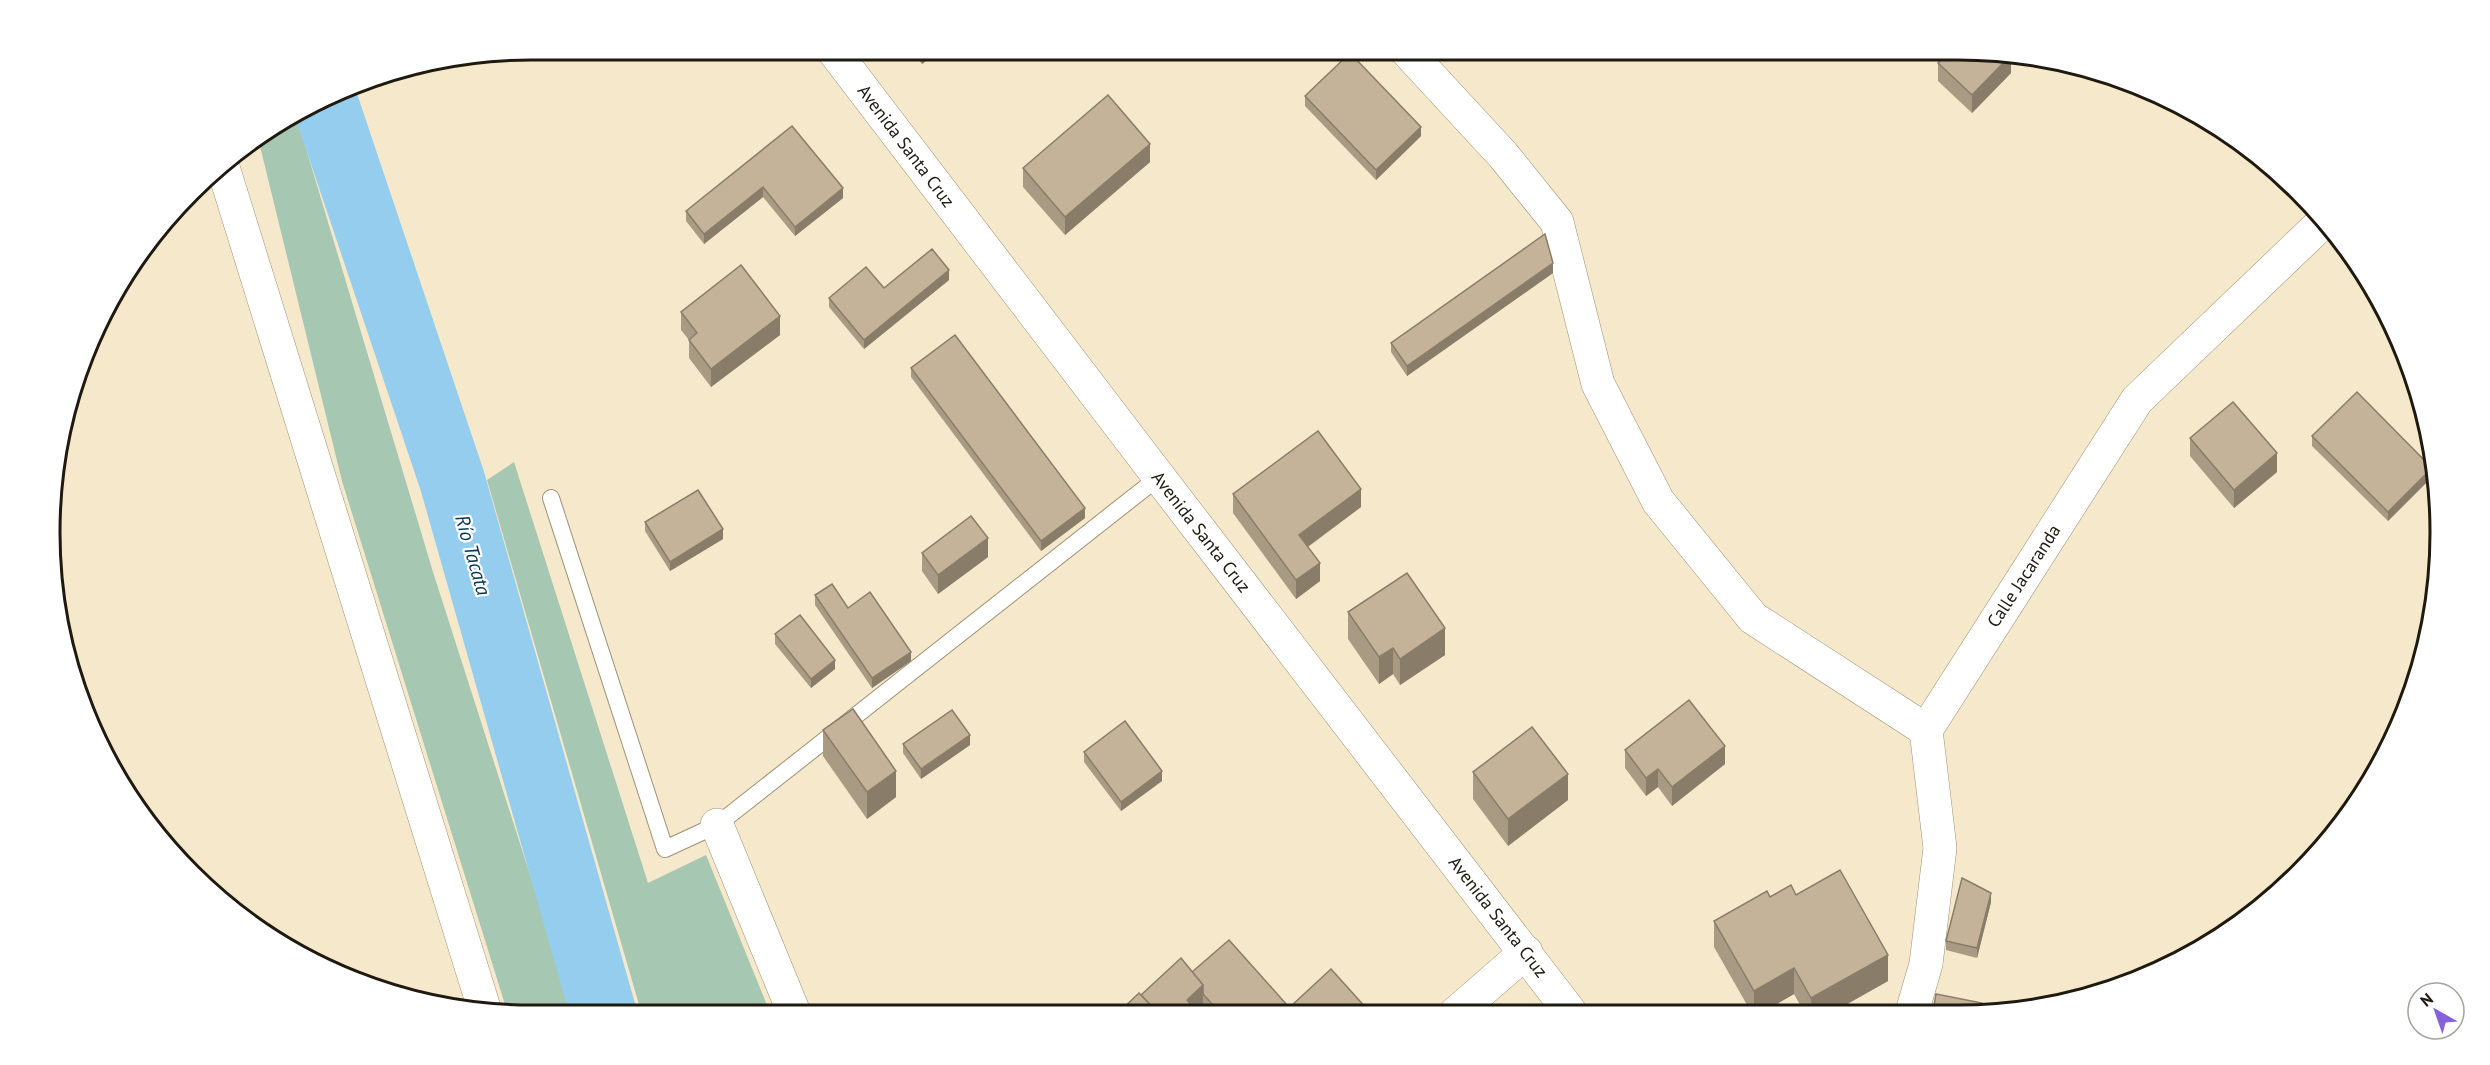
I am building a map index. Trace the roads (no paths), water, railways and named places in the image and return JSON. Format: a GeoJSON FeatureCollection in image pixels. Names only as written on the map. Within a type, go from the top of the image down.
{"type":"FeatureCollection","features":[{"type":"Feature","properties":{"kind":"main road","name":"Avenida Santa Cruz"},"geometry":{"type":"LineString","coordinates":[[841,60],[1565,1005]]}},
{"type":"Feature","properties":{"kind":"main road"},"geometry":{"type":"LineString","coordinates":[[1415,60],[1503,155],[1557,222],[1598,384],[1658,501],[1753,618],[1926,730],[1940,848],[1926,964],[1914,1005]]}},
{"type":"Feature","properties":{"kind":"main road"},"geometry":{"type":"LineString","coordinates":[[225,174],[482,1002]]}},
{"type":"Feature","properties":{"kind":"main road","name":"Calle Jacaranda"},"geometry":{"type":"LineString","coordinates":[[1926,730],[2137,400],[2318,227]]}},
{"type":"Feature","properties":{"kind":"main road"},"geometry":{"type":"LineString","coordinates":[[717,825],[791,1005]]}},
{"type":"Feature","properties":{"kind":"main road"},"geometry":{"type":"LineString","coordinates":[[1465,1005],[1526,952]]}},
{"type":"Feature","properties":{"kind":"lane"},"geometry":{"type":"LineString","coordinates":[[551,498],[664,849],[717,825],[1159,477]]}},
{"type":"Feature","properties":{"kind":"waterway","name":"Río Tacata"},"geometry":{"type":"LineString","coordinates":[[327,108],[452,480],[601,1005]]}}]}
